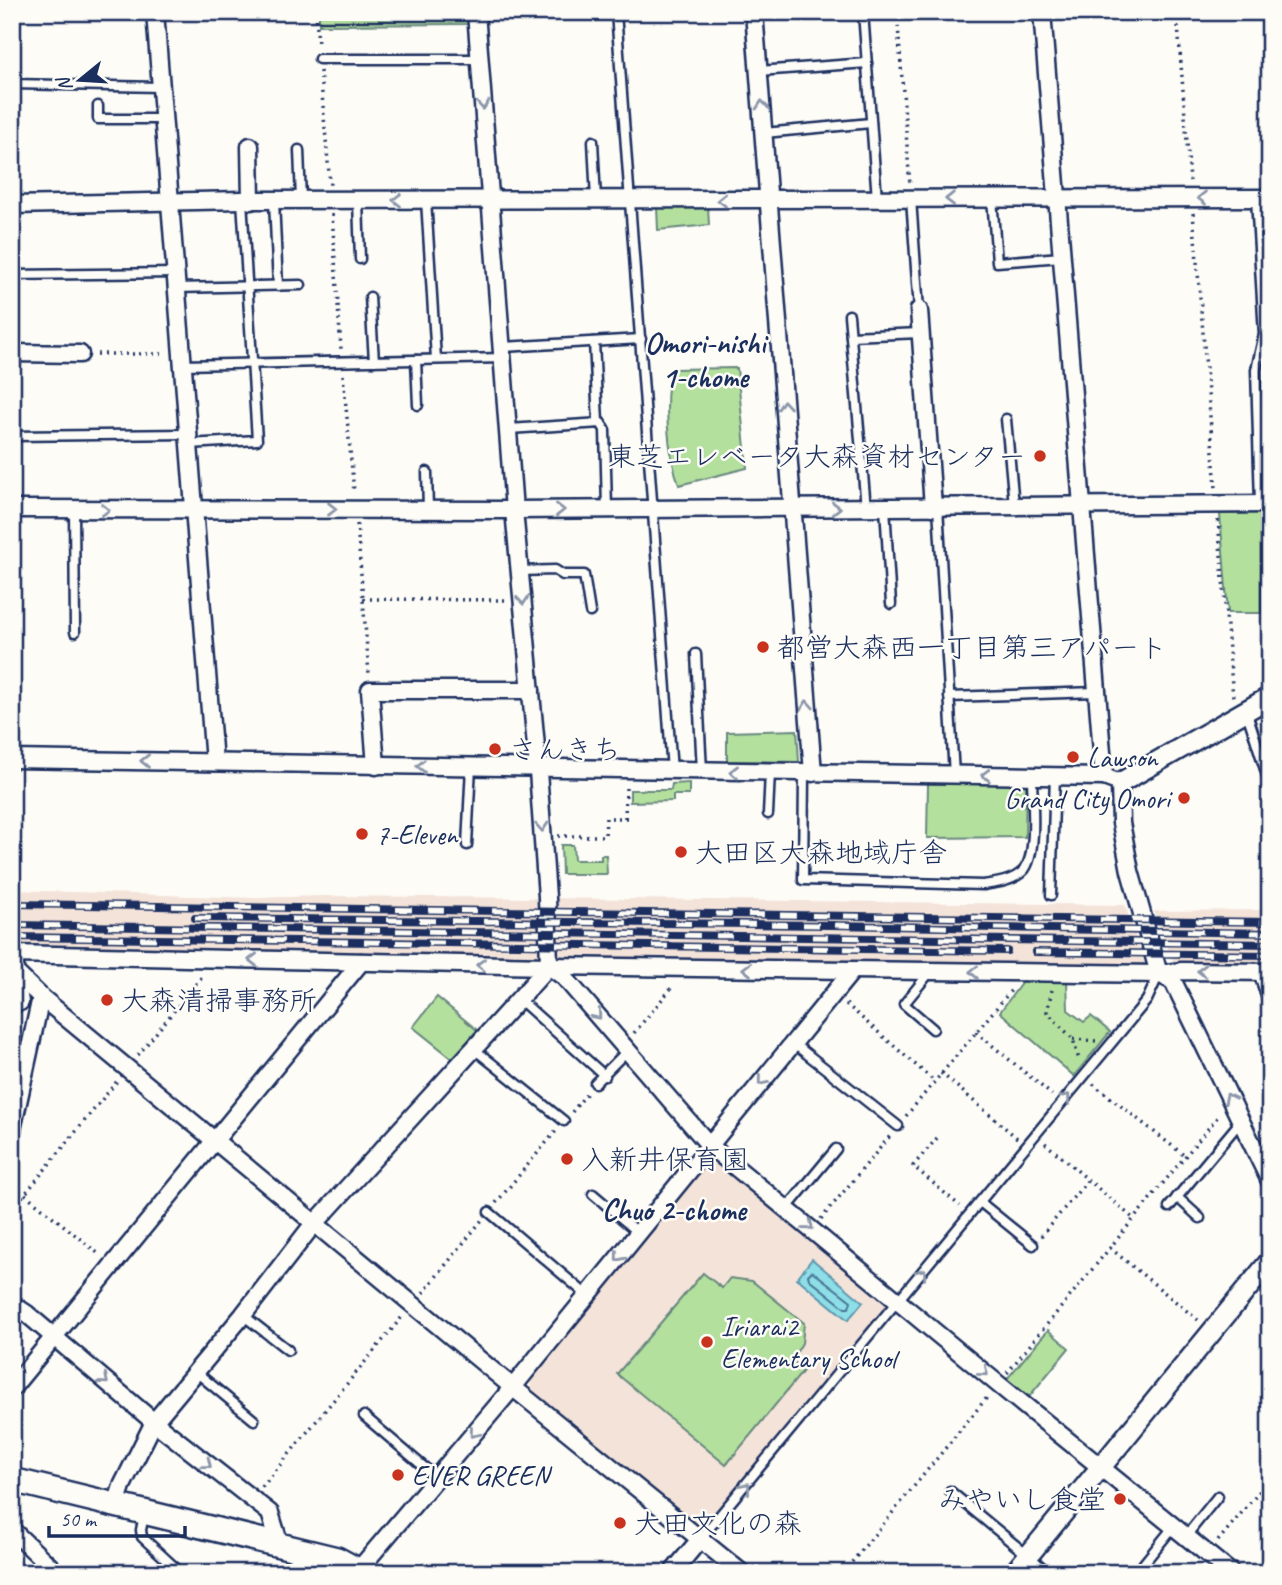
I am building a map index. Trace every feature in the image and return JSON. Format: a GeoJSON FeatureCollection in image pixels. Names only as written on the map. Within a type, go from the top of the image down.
{"type":"FeatureCollection","features":[{"type":"Feature","properties":{"kind":"main road"},"geometry":{"type":"LineString","coordinates":[[12,1480],[337,1559],[359,1572]]}},
{"type":"Feature","properties":{"kind":"street"},"geometry":{"type":"LineString","coordinates":[[155,12],[214,762]]}},
{"type":"Feature","properties":{"kind":"street"},"geometry":{"type":"LineString","coordinates":[[116,1505],[122,1486],[154,1422],[316,1223],[549,966],[538,769],[514,510],[476,12]]}},
{"type":"Feature","properties":{"kind":"street"},"geometry":{"type":"LineString","coordinates":[[754,12],[793,509],[808,773]]}},
{"type":"Feature","properties":{"kind":"street"},"geometry":{"type":"LineString","coordinates":[[1042,12],[1096,692],[1112,780],[1130,871],[1159,974],[1172,981],[1270,1181]]}},
{"type":"Feature","properties":{"kind":"street"},"geometry":{"type":"LineString","coordinates":[[246,200],[250,146]]}},
{"type":"Feature","properties":{"kind":"street"},"geometry":{"type":"LineString","coordinates":[[12,205],[246,200],[1263,198]]}},
{"type":"Feature","properties":{"kind":"street"},"geometry":{"type":"LineString","coordinates":[[919,310],[935,507]]}},
{"type":"Feature","properties":{"kind":"street"},"geometry":{"type":"LineString","coordinates":[[12,353],[80,354]]}},
{"type":"Feature","properties":{"kind":"street"},"geometry":{"type":"LineString","coordinates":[[12,509],[514,510],[1265,505]]}},
{"type":"Feature","properties":{"kind":"street"},"geometry":{"type":"LineString","coordinates":[[376,766],[370,690],[531,690]]}},
{"type":"Feature","properties":{"kind":"street"},"geometry":{"type":"LineString","coordinates":[[12,759],[119,754],[190,765],[214,762],[527,766],[538,769],[1055,776],[1112,780],[1270,697]]}},
{"type":"Feature","properties":{"kind":"street"},"geometry":{"type":"LineString","coordinates":[[20,1002],[14,954],[852,971],[1159,974],[1182,971],[1264,972]]}},
{"type":"Feature","properties":{"kind":"street"},"geometry":{"type":"LineString","coordinates":[[12,1388],[360,962]]}},
{"type":"Feature","properties":{"kind":"street"},"geometry":{"type":"LineString","coordinates":[[549,966],[564,977],[710,1146],[1231,1573]]}},
{"type":"Feature","properties":{"kind":"street"},"geometry":{"type":"LineString","coordinates":[[359,1572],[852,971]]}},
{"type":"Feature","properties":{"kind":"street"},"geometry":{"type":"LineString","coordinates":[[15,972],[41,997],[214,1140],[254,1165],[316,1223],[742,1573]]}},
{"type":"Feature","properties":{"kind":"street"},"geometry":{"type":"LineString","coordinates":[[12,1130],[41,997]]}},
{"type":"Feature","properties":{"kind":"street"},"geometry":{"type":"LineString","coordinates":[[1014,1573],[1270,1261]]}},
{"type":"Feature","properties":{"kind":"street"},"geometry":{"type":"LineString","coordinates":[[12,1304],[270,1514],[279,1545]]}},
{"type":"Feature","properties":{"kind":"street"},"geometry":{"type":"LineString","coordinates":[[12,1530],[57,1573]]}},
{"type":"Feature","properties":{"kind":"street"},"geometry":{"type":"LineString","coordinates":[[672,1573],[701,1538]]}},
{"type":"Feature","properties":{"kind":"lane"},"geometry":{"type":"LineString","coordinates":[[616,12],[673,771]]}},
{"type":"Feature","properties":{"kind":"lane"},"geometry":{"type":"LineString","coordinates":[[863,12],[877,199]]}},
{"type":"Feature","properties":{"kind":"lane"},"geometry":{"type":"LineString","coordinates":[[319,59],[480,59]]}},
{"type":"Feature","properties":{"kind":"lane"},"geometry":{"type":"LineString","coordinates":[[759,71],[867,63]]}},
{"type":"Feature","properties":{"kind":"lane"},"geometry":{"type":"LineString","coordinates":[[12,84],[160,87]]}},
{"type":"Feature","properties":{"kind":"lane"},"geometry":{"type":"LineString","coordinates":[[98,106],[98,119],[163,119]]}},
{"type":"Feature","properties":{"kind":"lane"},"geometry":{"type":"LineString","coordinates":[[764,132],[871,123]]}},
{"type":"Feature","properties":{"kind":"lane"},"geometry":{"type":"LineString","coordinates":[[593,141],[596,200]]}},
{"type":"Feature","properties":{"kind":"lane"},"geometry":{"type":"LineString","coordinates":[[299,150],[301,200]]}},
{"type":"Feature","properties":{"kind":"lane"},"geometry":{"type":"LineString","coordinates":[[992,198],[996,262],[1061,257]]}},
{"type":"Feature","properties":{"kind":"lane"},"geometry":{"type":"LineString","coordinates":[[1263,198],[1267,334],[1256,370],[1265,505]]}},
{"type":"Feature","properties":{"kind":"lane"},"geometry":{"type":"LineString","coordinates":[[911,199],[919,310]]}},
{"type":"Feature","properties":{"kind":"lane"},"geometry":{"type":"LineString","coordinates":[[12,436],[257,440],[246,200]]}},
{"type":"Feature","properties":{"kind":"lane"},"geometry":{"type":"LineString","coordinates":[[358,200],[360,259]]}},
{"type":"Feature","properties":{"kind":"lane"},"geometry":{"type":"LineString","coordinates":[[426,200],[436,359]]}},
{"type":"Feature","properties":{"kind":"lane"},"geometry":{"type":"LineString","coordinates":[[274,201],[278,286]]}},
{"type":"Feature","properties":{"kind":"lane"},"geometry":{"type":"LineString","coordinates":[[12,275],[248,286],[301,285]]}},
{"type":"Feature","properties":{"kind":"lane"},"geometry":{"type":"LineString","coordinates":[[370,297],[374,361]]}},
{"type":"Feature","properties":{"kind":"lane"},"geometry":{"type":"LineString","coordinates":[[849,315],[866,508]]}},
{"type":"Feature","properties":{"kind":"lane"},"geometry":{"type":"LineString","coordinates":[[851,336],[920,333]]}},
{"type":"Feature","properties":{"kind":"lane"},"geometry":{"type":"LineString","coordinates":[[183,360],[252,364],[416,360],[641,339]]}},
{"type":"Feature","properties":{"kind":"lane"},"geometry":{"type":"LineString","coordinates":[[594,342],[598,422]]}},
{"type":"Feature","properties":{"kind":"lane"},"geometry":{"type":"LineString","coordinates":[[416,360],[418,405]]}},
{"type":"Feature","properties":{"kind":"lane"},"geometry":{"type":"LineString","coordinates":[[1006,419],[1014,506]]}},
{"type":"Feature","properties":{"kind":"lane"},"geometry":{"type":"LineString","coordinates":[[509,429],[601,423],[605,430],[607,509]]}},
{"type":"Feature","properties":{"kind":"lane"},"geometry":{"type":"LineString","coordinates":[[427,472],[428,510]]}},
{"type":"Feature","properties":{"kind":"lane"},"geometry":{"type":"LineString","coordinates":[[935,507],[954,775]]}},
{"type":"Feature","properties":{"kind":"lane"},"geometry":{"type":"LineString","coordinates":[[885,508],[891,604]]}},
{"type":"Feature","properties":{"kind":"lane"},"geometry":{"type":"LineString","coordinates":[[74,509],[75,632]]}},
{"type":"Feature","properties":{"kind":"lane"},"geometry":{"type":"LineString","coordinates":[[520,571],[555,570],[563,575],[584,575],[590,612]]}},
{"type":"Feature","properties":{"kind":"lane"},"geometry":{"type":"LineString","coordinates":[[696,654],[702,771]]}},
{"type":"Feature","properties":{"kind":"lane"},"geometry":{"type":"LineString","coordinates":[[949,697],[1096,692]]}},
{"type":"Feature","properties":{"kind":"lane"},"geometry":{"type":"LineString","coordinates":[[1240,713],[1270,785]]}},
{"type":"Feature","properties":{"kind":"lane"},"geometry":{"type":"LineString","coordinates":[[467,845],[471,766]]}},
{"type":"Feature","properties":{"kind":"lane"},"geometry":{"type":"LineString","coordinates":[[768,814],[770,772]]}},
{"type":"Feature","properties":{"kind":"lane"},"geometry":{"type":"LineString","coordinates":[[808,773],[803,880],[983,885],[1016,877],[1026,869],[1033,827],[1032,776]]}},
{"type":"Feature","properties":{"kind":"lane"},"geometry":{"type":"LineString","coordinates":[[1051,895],[1055,776]]}},
{"type":"Feature","properties":{"kind":"lane"},"geometry":{"type":"LineString","coordinates":[[930,972],[904,1004],[933,1029]]}},
{"type":"Feature","properties":{"kind":"lane"},"geometry":{"type":"LineString","coordinates":[[1264,972],[1270,1008]]}},
{"type":"Feature","properties":{"kind":"lane"},"geometry":{"type":"LineString","coordinates":[[701,1538],[1147,1000],[1159,974]]}},
{"type":"Feature","properties":{"kind":"lane"},"geometry":{"type":"LineString","coordinates":[[519,999],[605,1076]]}},
{"type":"Feature","properties":{"kind":"lane"},"geometry":{"type":"LineString","coordinates":[[793,1043],[898,1126]]}},
{"type":"Feature","properties":{"kind":"lane"},"geometry":{"type":"LineString","coordinates":[[595,1083],[605,1076],[626,1048]]}},
{"type":"Feature","properties":{"kind":"lane"},"geometry":{"type":"LineString","coordinates":[[474,1049],[564,1121]]}},
{"type":"Feature","properties":{"kind":"lane"},"geometry":{"type":"LineString","coordinates":[[1169,1207],[1240,1122]]}},
{"type":"Feature","properties":{"kind":"lane"},"geometry":{"type":"LineString","coordinates":[[787,1208],[836,1149]]}},
{"type":"Feature","properties":{"kind":"lane"},"geometry":{"type":"LineString","coordinates":[[593,1194],[639,1233]]}},
{"type":"Feature","properties":{"kind":"lane"},"geometry":{"type":"LineString","coordinates":[[1177,1197],[1200,1218]]}},
{"type":"Feature","properties":{"kind":"lane"},"geometry":{"type":"LineString","coordinates":[[981,1202],[1032,1245]]}},
{"type":"Feature","properties":{"kind":"lane"},"geometry":{"type":"LineString","coordinates":[[489,1212],[588,1296]]}},
{"type":"Feature","properties":{"kind":"lane"},"geometry":{"type":"LineString","coordinates":[[243,1315],[288,1350]]}},
{"type":"Feature","properties":{"kind":"lane"},"geometry":{"type":"LineString","coordinates":[[196,1372],[254,1420]]}},
{"type":"Feature","properties":{"kind":"lane"},"geometry":{"type":"LineString","coordinates":[[364,1416],[437,1478]]}},
{"type":"Feature","properties":{"kind":"lane"},"geometry":{"type":"LineString","coordinates":[[950,1491],[1049,1573]]}},
{"type":"Feature","properties":{"kind":"lane"},"geometry":{"type":"LineString","coordinates":[[1136,1573],[1219,1496]]}},
{"type":"Feature","properties":{"kind":"lane"},"geometry":{"type":"LineString","coordinates":[[145,1512],[142,1537],[181,1573]]}},
{"type":"Feature","properties":{"kind":"path"},"geometry":{"type":"LineString","coordinates":[[897,12],[911,199]]}},
{"type":"Feature","properties":{"kind":"path"},"geometry":{"type":"LineString","coordinates":[[1177,12],[1217,505],[1240,713]]}},
{"type":"Feature","properties":{"kind":"path"},"geometry":{"type":"LineString","coordinates":[[80,354],[183,360]]}},
{"type":"Feature","properties":{"kind":"path"},"geometry":{"type":"LineString","coordinates":[[363,599],[523,601]]}},
{"type":"Feature","properties":{"kind":"path"},"geometry":{"type":"LineString","coordinates":[[556,836],[605,836],[606,818],[627,818],[626,788]]}},
{"type":"Feature","properties":{"kind":"path"},"geometry":{"type":"LineString","coordinates":[[626,1048],[689,967]]}},
{"type":"Feature","properties":{"kind":"path"},"geometry":{"type":"LineString","coordinates":[[812,1229],[1025,973]]}},
{"type":"Feature","properties":{"kind":"path"},"geometry":{"type":"LineString","coordinates":[[1056,973],[1046,1012],[1073,1039],[1084,1076],[1185,1156]]}},
{"type":"Feature","properties":{"kind":"path"},"geometry":{"type":"LineString","coordinates":[[834,993],[934,1081]]}},
{"type":"Feature","properties":{"kind":"path"},"geometry":{"type":"LineString","coordinates":[[976,1032],[1062,1103]]}},
{"type":"Feature","properties":{"kind":"path"},"geometry":{"type":"LineString","coordinates":[[1073,1039],[1112,1042]]}},
{"type":"Feature","properties":{"kind":"path"},"geometry":{"type":"LineString","coordinates":[[941,1073],[1027,1146]]}},
{"type":"Feature","properties":{"kind":"path"},"geometry":{"type":"LineString","coordinates":[[843,1573],[1230,1101]]}},
{"type":"Feature","properties":{"kind":"path"},"geometry":{"type":"LineString","coordinates":[[1036,1135],[1134,1219]]}},
{"type":"Feature","properties":{"kind":"path"},"geometry":{"type":"LineString","coordinates":[[937,1138],[913,1166],[970,1214]]}},
{"type":"Feature","properties":{"kind":"path"},"geometry":{"type":"LineString","coordinates":[[1032,1245],[1088,1179]]}},
{"type":"Feature","properties":{"kind":"path"},"geometry":{"type":"LineString","coordinates":[[25,1194],[113,1266]]}},
{"type":"Feature","properties":{"kind":"path"},"geometry":{"type":"LineString","coordinates":[[12,1207],[16,1202]]}},
{"type":"Feature","properties":{"kind":"path"},"geometry":{"type":"LineString","coordinates":[[1110,1248],[1212,1332]]}},
{"type":"Feature","properties":{"kind":"path"},"geometry":{"type":"LineString","coordinates":[[1208,1554],[1270,1479]]}},
{"type":"Feature","properties":{"kind":"shaded area"},"geometry":{"type":"Polygon","coordinates":[[[12,890],[254,898],[322,896],[1125,905],[1146,967],[12,950],[12,890]]]}},
{"type":"Feature","properties":{"kind":"shaded area"},"geometry":{"type":"Polygon","coordinates":[[[1270,910],[1270,967],[1175,966],[1154,911],[1270,910]]]}},
{"type":"Feature","properties":{"kind":"shaded area","name":"Iriarai2 Elementary School"},"geometry":{"type":"Polygon","coordinates":[[[713,1156],[884,1297],[886,1307],[709,1524],[698,1527],[531,1392],[530,1377],[707,1157],[713,1156]]]}},
{"type":"Feature","properties":{"kind":"green space"},"geometry":{"type":"Polygon","coordinates":[[[319,12],[468,12],[469,24],[319,25],[319,12]]]}},
{"type":"Feature","properties":{"kind":"green space"},"geometry":{"type":"Polygon","coordinates":[[[657,207],[708,207],[709,225],[658,230],[657,207]]]}},
{"type":"Feature","properties":{"kind":"green space"},"geometry":{"type":"Polygon","coordinates":[[[737,368],[747,468],[679,485],[668,427],[667,397],[671,369],[737,368]]]}},
{"type":"Feature","properties":{"kind":"green space"},"geometry":{"type":"Polygon","coordinates":[[[1261,513],[1261,613],[1228,613],[1220,514],[1261,513]]]}},
{"type":"Feature","properties":{"kind":"green space"},"geometry":{"type":"Polygon","coordinates":[[[797,730],[799,762],[727,761],[727,732],[797,730]]]}},
{"type":"Feature","properties":{"kind":"green space"},"geometry":{"type":"Polygon","coordinates":[[[689,783],[689,795],[673,795],[673,801],[630,802],[630,790],[671,790],[672,784],[689,783]]]}},
{"type":"Feature","properties":{"kind":"green space"},"geometry":{"type":"Polygon","coordinates":[[[928,783],[1026,784],[1025,837],[927,838],[928,783]]]}},
{"type":"Feature","properties":{"kind":"green space"},"geometry":{"type":"Polygon","coordinates":[[[561,845],[573,845],[574,860],[601,860],[601,855],[606,855],[607,874],[562,874],[561,845]]]}},
{"type":"Feature","properties":{"kind":"green space"},"geometry":{"type":"Polygon","coordinates":[[[1025,978],[1067,979],[1068,1010],[1084,1022],[1091,1016],[1110,1032],[1074,1076],[1000,1012],[1025,978]]]}},
{"type":"Feature","properties":{"kind":"green space"},"geometry":{"type":"Polygon","coordinates":[[[437,997],[477,1030],[453,1059],[413,1027],[437,997]]]}},
{"type":"Feature","properties":{"kind":"green space"},"geometry":{"type":"Polygon","coordinates":[[[703,1273],[722,1288],[730,1278],[752,1281],[804,1323],[802,1343],[792,1360],[803,1371],[726,1465],[617,1374],[703,1273]]]}},
{"type":"Feature","properties":{"kind":"green space"},"geometry":{"type":"Polygon","coordinates":[[[1048,1330],[1069,1348],[1028,1398],[1006,1380],[1048,1330]]]}},
{"type":"Feature","properties":{"kind":"water"},"geometry":{"type":"Polygon","coordinates":[[[812,1259],[863,1302],[848,1320],[797,1278],[812,1259]]]}},
{"type":"Feature","properties":{"kind":"railway"},"geometry":{"type":"LineString","coordinates":[[12,904],[1270,922]]}},
{"type":"Feature","properties":{"kind":"railway"},"geometry":{"type":"LineString","coordinates":[[195,918],[1270,933]]}},
{"type":"Feature","properties":{"kind":"railway"},"geometry":{"type":"LineString","coordinates":[[12,925],[1270,944]]}},
{"type":"Feature","properties":{"kind":"railway"},"geometry":{"type":"LineString","coordinates":[[12,937],[1007,951]]}},
{"type":"Feature","properties":{"kind":"railway"},"geometry":{"type":"LineString","coordinates":[[1035,952],[1270,955]]}},
{"type":"Feature","properties":{"kind":"place","name":"東芝エレベータ大森資材センター"},"geometry":{"type":"Point","coordinates":[1040,456]}},
{"type":"Feature","properties":{"kind":"place","name":"都営大森西一丁目第三アパート"},"geometry":{"type":"Point","coordinates":[763,647]}},
{"type":"Feature","properties":{"kind":"place","name":"さんきち"},"geometry":{"type":"Point","coordinates":[495,749]}},
{"type":"Feature","properties":{"kind":"place","name":"Lawson"},"geometry":{"type":"Point","coordinates":[1073,757]}},
{"type":"Feature","properties":{"kind":"place","name":"Grand City Omori"},"geometry":{"type":"Point","coordinates":[1184,798]}},
{"type":"Feature","properties":{"kind":"place","name":"7-Eleven"},"geometry":{"type":"Point","coordinates":[362,834]}},
{"type":"Feature","properties":{"kind":"place","name":"大田区大森地域庁舎"},"geometry":{"type":"Point","coordinates":[681,852]}},
{"type":"Feature","properties":{"kind":"place","name":"大森清掃事務所"},"geometry":{"type":"Point","coordinates":[107,1000]}},
{"type":"Feature","properties":{"kind":"place","name":"入新井保育園"},"geometry":{"type":"Point","coordinates":[567,1159]}},
{"type":"Feature","properties":{"kind":"place","name":"Iriarai2 Elementary School"},"geometry":{"type":"Point","coordinates":[707,1342]}},
{"type":"Feature","properties":{"kind":"place","name":"EVER GREEN"},"geometry":{"type":"Point","coordinates":[398,1475]}},
{"type":"Feature","properties":{"kind":"place","name":"みやいし食堂"},"geometry":{"type":"Point","coordinates":[1120,1499]}},
{"type":"Feature","properties":{"kind":"place","name":"大田文化の森"},"geometry":{"type":"Point","coordinates":[620,1523]}},
{"type":"Feature","properties":{"kind":"district","name":"Omori-nishi 1-chome"},"geometry":{"type":"Point","coordinates":[705,360]}},
{"type":"Feature","properties":{"kind":"district","name":"Chuo 2-chome"},"geometry":{"type":"Point","coordinates":[674,1210]}}]}
